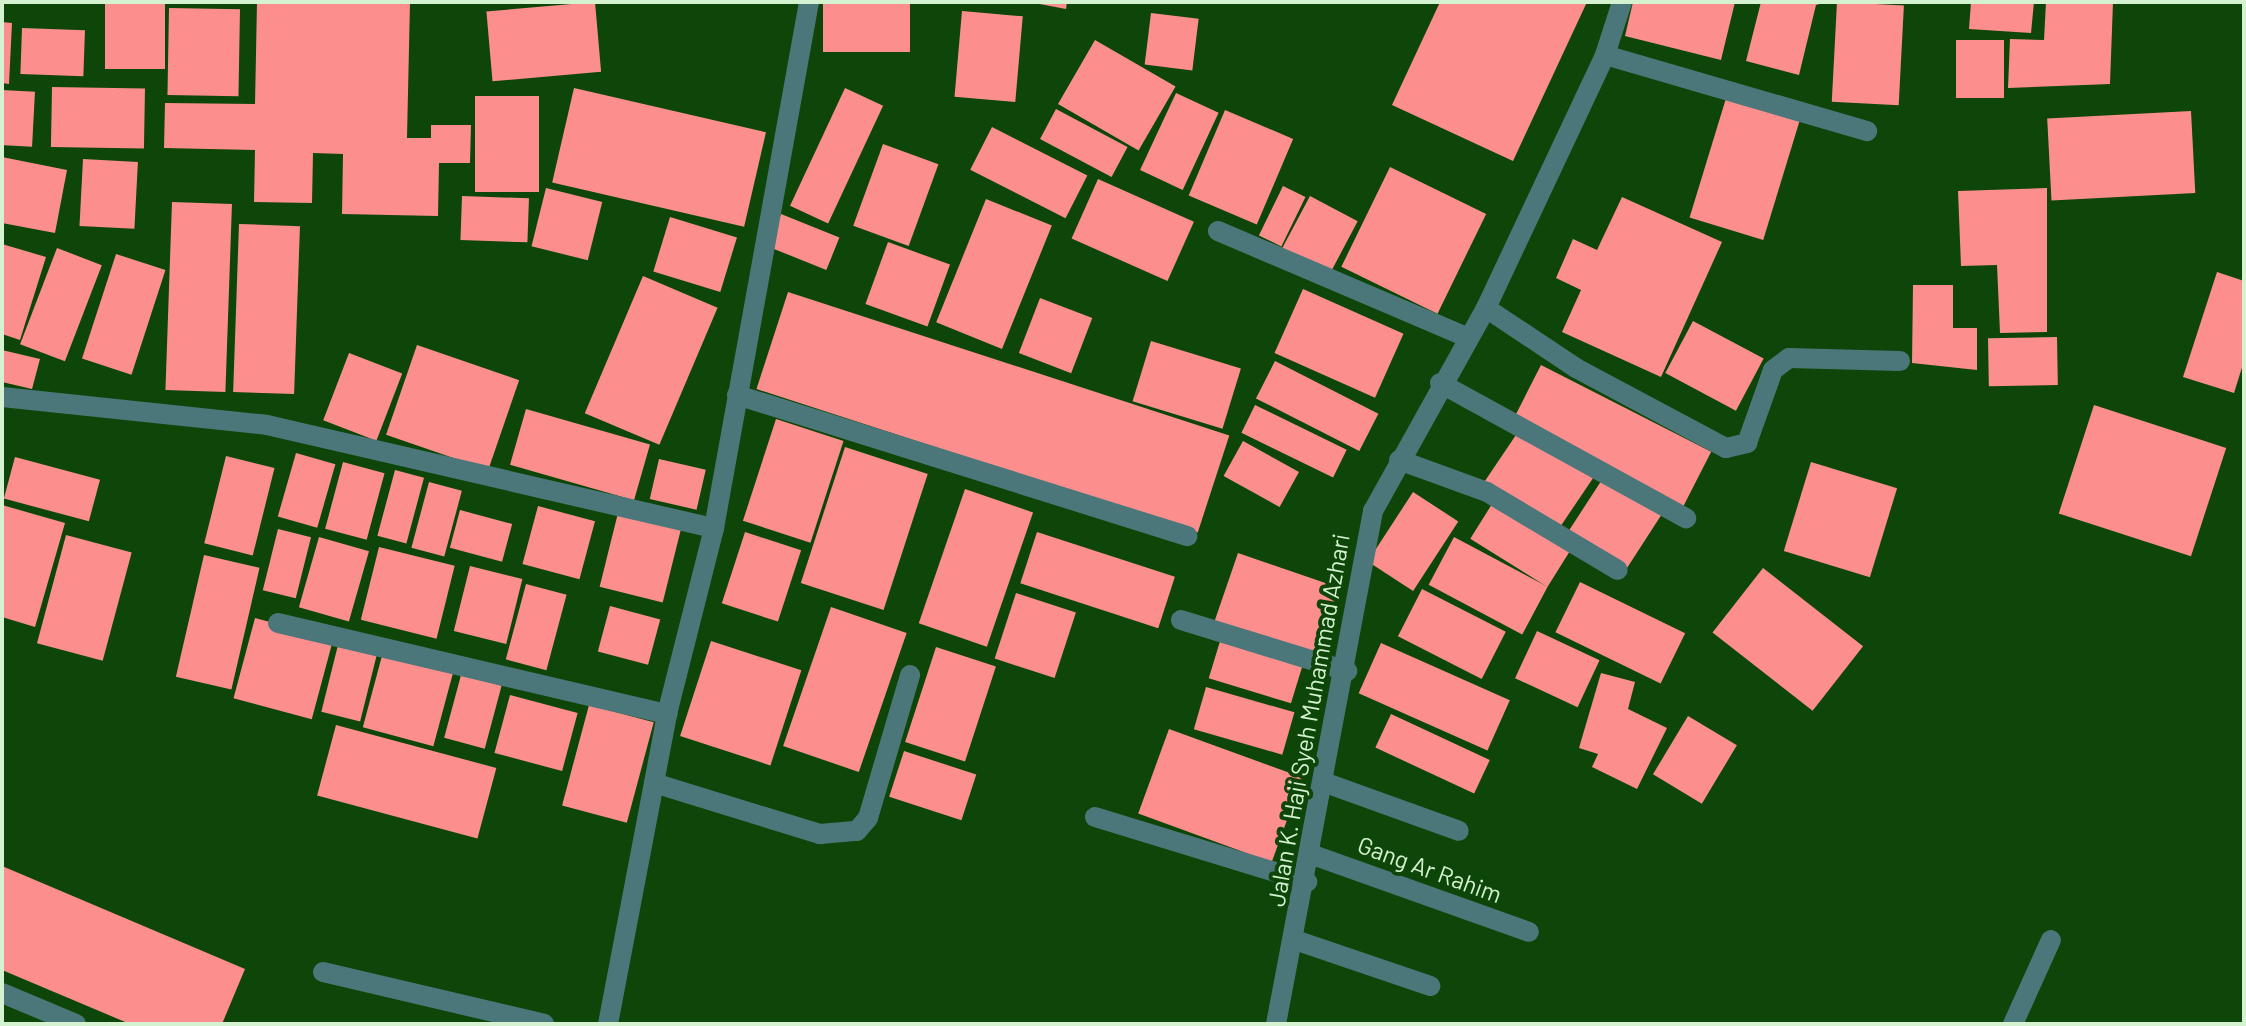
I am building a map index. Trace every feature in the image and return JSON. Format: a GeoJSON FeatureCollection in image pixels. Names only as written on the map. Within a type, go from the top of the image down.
{"type":"FeatureCollection","features":[{"type":"Feature","properties":{"kind":"street"},"geometry":{"type":"LineString","coordinates":[[608,1024],[667,714],[714,528],[809,2]]}},
{"type":"Feature","properties":{"kind":"street","name":"Jalan K. Haji Syeh Muhammad Azhari"},"geometry":{"type":"LineString","coordinates":[[1276,1024],[1313,855],[1347,671],[1365,536],[1399,460],[1440,383],[1486,308],[1605,55],[1622,2]]}},
{"type":"Feature","properties":{"kind":"street"},"geometry":{"type":"LineString","coordinates":[[1605,55],[1867,131]]}},
{"type":"Feature","properties":{"kind":"street"},"geometry":{"type":"LineString","coordinates":[[1218,231],[1467,337]]}},
{"type":"Feature","properties":{"kind":"street"},"geometry":{"type":"LineString","coordinates":[[1486,308],[1576,368],[1726,448],[1747,443],[1773,370],[1789,358],[1900,361]]}},
{"type":"Feature","properties":{"kind":"street"},"geometry":{"type":"LineString","coordinates":[[1440,383],[1686,518]]}},
{"type":"Feature","properties":{"kind":"street"},"geometry":{"type":"LineString","coordinates":[[737,395],[1187,536]]}},
{"type":"Feature","properties":{"kind":"street"},"geometry":{"type":"LineString","coordinates":[[2,397],[267,425],[714,528]]}},
{"type":"Feature","properties":{"kind":"street"},"geometry":{"type":"LineString","coordinates":[[1399,460],[1487,492],[1618,570]]}},
{"type":"Feature","properties":{"kind":"street"},"geometry":{"type":"LineString","coordinates":[[1181,620],[1347,671]]}},
{"type":"Feature","properties":{"kind":"street"},"geometry":{"type":"LineString","coordinates":[[278,623],[667,714]]}},
{"type":"Feature","properties":{"kind":"street"},"geometry":{"type":"LineString","coordinates":[[654,783],[820,834],[857,831],[868,818],[910,675]]}},
{"type":"Feature","properties":{"kind":"street"},"geometry":{"type":"LineString","coordinates":[[1326,783],[1459,831]]}},
{"type":"Feature","properties":{"kind":"street"},"geometry":{"type":"LineString","coordinates":[[1095,817],[1307,882]]}},
{"type":"Feature","properties":{"kind":"street","name":"Gang Ar Rahim"},"geometry":{"type":"LineString","coordinates":[[1313,855],[1529,932]]}},
{"type":"Feature","properties":{"kind":"street"},"geometry":{"type":"LineString","coordinates":[[1295,940],[1430,986]]}},
{"type":"Feature","properties":{"kind":"street"},"geometry":{"type":"LineString","coordinates":[[2013,1024],[2051,940]]}},
{"type":"Feature","properties":{"kind":"street"},"geometry":{"type":"LineString","coordinates":[[323,972],[544,1024]]}},
{"type":"Feature","properties":{"kind":"street"},"geometry":{"type":"LineString","coordinates":[[2,993],[76,1024]]}},
{"type":"Feature","properties":{"kind":"building"},"geometry":{"type":"Polygon","coordinates":[[[105,2],[165,2],[165,69],[105,69],[105,2]]]}},
{"type":"Feature","properties":{"kind":"building"},"geometry":{"type":"Polygon","coordinates":[[[257,2],[410,2],[407,138],[431,138],[431,125],[471,125],[470,163],[439,163],[438,216],[342,214],[343,154],[313,153],[312,203],[254,202],[255,150],[164,148],[165,103],[255,104],[257,2]]]}},
{"type":"Feature","properties":{"kind":"building"},"geometry":{"type":"Polygon","coordinates":[[[595,2],[601,72],[493,81],[486,11],[595,2]]]}},
{"type":"Feature","properties":{"kind":"building"},"geometry":{"type":"Polygon","coordinates":[[[823,2],[910,2],[910,52],[823,52],[823,2]]]}},
{"type":"Feature","properties":{"kind":"building"},"geometry":{"type":"Polygon","coordinates":[[[1029,2],[1067,2],[1066,9],[1029,2]]]}},
{"type":"Feature","properties":{"kind":"building"},"geometry":{"type":"Polygon","coordinates":[[[1440,2],[1587,2],[1513,161],[1392,105],[1440,2]]]}},
{"type":"Feature","properties":{"kind":"building"},"geometry":{"type":"Polygon","coordinates":[[[1633,2],[1735,2],[1721,60],[1625,36],[1633,2]]]}},
{"type":"Feature","properties":{"kind":"building"},"geometry":{"type":"Polygon","coordinates":[[[1761,2],[1825,2],[1816,5],[1799,75],[1746,61],[1761,2]]]}},
{"type":"Feature","properties":{"kind":"building"},"geometry":{"type":"Polygon","coordinates":[[[1837,2],[1904,6],[1899,105],[1832,102],[1837,2]]]}},
{"type":"Feature","properties":{"kind":"building"},"geometry":{"type":"Polygon","coordinates":[[[1971,2],[2034,2],[2031,33],[1969,29],[1971,2]]]}},
{"type":"Feature","properties":{"kind":"building"},"geometry":{"type":"Polygon","coordinates":[[[2046,2],[2113,2],[2110,84],[2008,88],[2010,39],[2044,40],[2046,2]]]}},
{"type":"Feature","properties":{"kind":"building"},"geometry":{"type":"Polygon","coordinates":[[[169,8],[240,9],[238,96],[167,95],[169,8]]]}},
{"type":"Feature","properties":{"kind":"building"},"geometry":{"type":"Polygon","coordinates":[[[962,11],[1023,16],[1015,102],[955,97],[962,11]]]}},
{"type":"Feature","properties":{"kind":"building"},"geometry":{"type":"Polygon","coordinates":[[[1151,13],[1199,19],[1192,70],[1145,65],[1151,13]]]}},
{"type":"Feature","properties":{"kind":"building"},"geometry":{"type":"Polygon","coordinates":[[[2,22],[12,23],[9,84],[2,83],[2,22]]]}},
{"type":"Feature","properties":{"kind":"building"},"geometry":{"type":"Polygon","coordinates":[[[22,28],[85,30],[83,76],[20,74],[22,28]]]}},
{"type":"Feature","properties":{"kind":"building"},"geometry":{"type":"Polygon","coordinates":[[[1095,40],[1176,86],[1139,151],[1058,104],[1095,40]]]}},
{"type":"Feature","properties":{"kind":"building"},"geometry":{"type":"Polygon","coordinates":[[[1956,40],[2004,40],[2004,98],[1956,98],[1956,40]]]}},
{"type":"Feature","properties":{"kind":"building"},"geometry":{"type":"Polygon","coordinates":[[[52,87],[145,89],[144,149],[51,147],[52,87]]]}},
{"type":"Feature","properties":{"kind":"building"},"geometry":{"type":"Polygon","coordinates":[[[574,88],[766,132],[744,227],[552,183],[574,88]]]}},
{"type":"Feature","properties":{"kind":"building"},"geometry":{"type":"Polygon","coordinates":[[[845,88],[883,106],[828,224],[790,206],[845,88]]]}},
{"type":"Feature","properties":{"kind":"building"},"geometry":{"type":"Polygon","coordinates":[[[2,90],[35,92],[32,147],[2,145],[2,90]]]}},
{"type":"Feature","properties":{"kind":"building"},"geometry":{"type":"Polygon","coordinates":[[[1176,93],[1219,113],[1183,190],[1140,170],[1176,93]]]}},
{"type":"Feature","properties":{"kind":"building"},"geometry":{"type":"Polygon","coordinates":[[[1727,95],[1801,118],[1763,240],[1690,217],[1727,95]]]}},
{"type":"Feature","properties":{"kind":"building"},"geometry":{"type":"Polygon","coordinates":[[[475,96],[539,96],[539,192],[475,192],[475,96]]]}},
{"type":"Feature","properties":{"kind":"building"},"geometry":{"type":"Polygon","coordinates":[[[1056,109],[1128,147],[1112,177],[1040,139],[1056,109]]]}},
{"type":"Feature","properties":{"kind":"building"},"geometry":{"type":"Polygon","coordinates":[[[1225,110],[1293,139],[1257,225],[1189,196],[1225,110]]]}},
{"type":"Feature","properties":{"kind":"building"},"geometry":{"type":"Polygon","coordinates":[[[2191,111],[2195,193],[2051,200],[2047,119],[2191,111]]]}},
{"type":"Feature","properties":{"kind":"building"},"geometry":{"type":"Polygon","coordinates":[[[992,127],[1087,176],[1066,218],[970,170],[992,127]]]}},
{"type":"Feature","properties":{"kind":"building"},"geometry":{"type":"Polygon","coordinates":[[[883,144],[938,164],[909,246],[853,226],[883,144]]]}},
{"type":"Feature","properties":{"kind":"building"},"geometry":{"type":"Polygon","coordinates":[[[2,157],[67,170],[55,233],[2,223],[2,157]]]}},
{"type":"Feature","properties":{"kind":"building"},"geometry":{"type":"Polygon","coordinates":[[[83,159],[138,162],[134,229],[79,226],[83,159]]]}},
{"type":"Feature","properties":{"kind":"building"},"geometry":{"type":"Polygon","coordinates":[[[1390,167],[1486,214],[1438,314],[1341,267],[1390,167]]]}},
{"type":"Feature","properties":{"kind":"building"},"geometry":{"type":"Polygon","coordinates":[[[1098,179],[1194,222],[1167,281],[1072,238],[1098,179]]]}},
{"type":"Feature","properties":{"kind":"building"},"geometry":{"type":"Polygon","coordinates":[[[1283,186],[1305,197],[1281,246],[1259,235],[1283,186]]]}},
{"type":"Feature","properties":{"kind":"building"},"geometry":{"type":"Polygon","coordinates":[[[546,188],[602,202],[588,260],[531,246],[546,188]]]}},
{"type":"Feature","properties":{"kind":"building"},"geometry":{"type":"Polygon","coordinates":[[[2047,188],[2047,332],[2000,333],[1997,265],[1961,266],[1958,191],[2047,188]]]}},
{"type":"Feature","properties":{"kind":"building"},"geometry":{"type":"Polygon","coordinates":[[[462,196],[529,198],[527,242],[460,240],[462,196]]]}},
{"type":"Feature","properties":{"kind":"building"},"geometry":{"type":"Polygon","coordinates":[[[1310,196],[1358,221],[1329,275],[1281,250],[1310,196]]]}},
{"type":"Feature","properties":{"kind":"building"},"geometry":{"type":"Polygon","coordinates":[[[1622,197],[1722,242],[1661,377],[1562,332],[1581,290],[1556,278],[1573,239],[1597,250],[1622,197]]]}},
{"type":"Feature","properties":{"kind":"building"},"geometry":{"type":"Polygon","coordinates":[[[986,199],[1052,226],[1002,349],[936,322],[986,199]]]}},
{"type":"Feature","properties":{"kind":"building"},"geometry":{"type":"Polygon","coordinates":[[[172,202],[232,204],[225,392],[165,390],[172,202]]]}},
{"type":"Feature","properties":{"kind":"building"},"geometry":{"type":"Polygon","coordinates":[[[781,214],[839,238],[826,270],[768,246],[781,214]]]}},
{"type":"Feature","properties":{"kind":"building"},"geometry":{"type":"Polygon","coordinates":[[[670,217],[737,237],[720,292],[653,272],[670,217]]]}},
{"type":"Feature","properties":{"kind":"building"},"geometry":{"type":"Polygon","coordinates":[[[239,224],[300,226],[294,394],[233,392],[239,224]]]}},
{"type":"Feature","properties":{"kind":"building"},"geometry":{"type":"Polygon","coordinates":[[[888,242],[950,265],[927,327],[865,304],[888,242]]]}},
{"type":"Feature","properties":{"kind":"building"},"geometry":{"type":"Polygon","coordinates":[[[2,244],[46,257],[20,340],[2,334],[2,244]]]}},
{"type":"Feature","properties":{"kind":"building"},"geometry":{"type":"Polygon","coordinates":[[[57,248],[102,265],[65,361],[20,344],[57,248]]]}},
{"type":"Feature","properties":{"kind":"building"},"geometry":{"type":"Polygon","coordinates":[[[116,254],[165,270],[131,375],[82,359],[116,254]]]}},
{"type":"Feature","properties":{"kind":"building"},"geometry":{"type":"Polygon","coordinates":[[[2217,272],[2244,281],[2244,361],[2234,393],[2183,377],[2217,272]]]}},
{"type":"Feature","properties":{"kind":"building"},"geometry":{"type":"Polygon","coordinates":[[[643,276],[718,308],[659,445],[585,413],[643,276]]]}},
{"type":"Feature","properties":{"kind":"building"},"geometry":{"type":"Polygon","coordinates":[[[1913,285],[1953,285],[1953,328],[1977,328],[1977,370],[1912,363],[1913,285]]]}},
{"type":"Feature","properties":{"kind":"building"},"geometry":{"type":"Polygon","coordinates":[[[1303,289],[1403,334],[1375,398],[1275,353],[1303,289]]]}},
{"type":"Feature","properties":{"kind":"building"},"geometry":{"type":"Polygon","coordinates":[[[788,292],[1229,435],[1198,532],[756,389],[788,292]]]}},
{"type":"Feature","properties":{"kind":"building"},"geometry":{"type":"Polygon","coordinates":[[[1040,298],[1092,318],[1071,373],[1019,353],[1040,298]]]}},
{"type":"Feature","properties":{"kind":"building"},"geometry":{"type":"Polygon","coordinates":[[[1693,321],[1764,359],[1736,411],[1665,373],[1693,321]]]}},
{"type":"Feature","properties":{"kind":"building"},"geometry":{"type":"Polygon","coordinates":[[[2057,337],[2058,385],[1989,386],[1988,338],[2057,337]]]}},
{"type":"Feature","properties":{"kind":"building"},"geometry":{"type":"Polygon","coordinates":[[[1151,341],[1241,368],[1222,429],[1133,401],[1151,341]]]}},
{"type":"Feature","properties":{"kind":"building"},"geometry":{"type":"Polygon","coordinates":[[[417,345],[519,380],[488,470],[386,435],[417,345]]]}},
{"type":"Feature","properties":{"kind":"building"},"geometry":{"type":"Polygon","coordinates":[[[2,350],[40,359],[32,389],[2,382],[2,350]]]}},
{"type":"Feature","properties":{"kind":"building"},"geometry":{"type":"Polygon","coordinates":[[[349,353],[402,373],[376,441],[323,420],[349,353]]]}},
{"type":"Feature","properties":{"kind":"building"},"geometry":{"type":"Polygon","coordinates":[[[1275,361],[1378,414],[1359,451],[1256,398],[1275,361]]]}},
{"type":"Feature","properties":{"kind":"building"},"geometry":{"type":"Polygon","coordinates":[[[1541,365],[1711,452],[1683,508],[1512,421],[1541,365]]]}},
{"type":"Feature","properties":{"kind":"building"},"geometry":{"type":"Polygon","coordinates":[[[1255,405],[1347,450],[1333,478],[1241,433],[1255,405]]]}},
{"type":"Feature","properties":{"kind":"building"},"geometry":{"type":"Polygon","coordinates":[[[2094,405],[2226,448],[2191,556],[2059,513],[2094,405]]]}},
{"type":"Feature","properties":{"kind":"building"},"geometry":{"type":"Polygon","coordinates":[[[526,409],[650,445],[634,500],[510,465],[526,409]]]}},
{"type":"Feature","properties":{"kind":"building"},"geometry":{"type":"Polygon","coordinates":[[[776,419],[844,441],[810,543],[743,521],[776,419]]]}},
{"type":"Feature","properties":{"kind":"building"},"geometry":{"type":"Polygon","coordinates":[[[1520,429],[1593,478],[1558,530],[1485,481],[1520,429]]]}},
{"type":"Feature","properties":{"kind":"building"},"geometry":{"type":"Polygon","coordinates":[[[1243,441],[1299,472],[1280,507],[1224,476],[1243,441]]]}},
{"type":"Feature","properties":{"kind":"building"},"geometry":{"type":"Polygon","coordinates":[[[845,447],[928,474],[884,610],[801,583],[845,447]]]}},
{"type":"Feature","properties":{"kind":"building"},"geometry":{"type":"Polygon","coordinates":[[[296,453],[335,464],[317,528],[278,516],[296,453]]]}},
{"type":"Feature","properties":{"kind":"building"},"geometry":{"type":"Polygon","coordinates":[[[226,456],[275,468],[253,555],[204,543],[226,456]]]}},
{"type":"Feature","properties":{"kind":"building"},"geometry":{"type":"Polygon","coordinates":[[[15,457],[100,480],[89,521],[4,499],[15,457]]]}},
{"type":"Feature","properties":{"kind":"building"},"geometry":{"type":"Polygon","coordinates":[[[659,459],[706,470],[697,510],[650,499],[659,459]]]}},
{"type":"Feature","properties":{"kind":"building"},"geometry":{"type":"Polygon","coordinates":[[[343,462],[385,473],[367,540],[325,529],[343,462]]]}},
{"type":"Feature","properties":{"kind":"building"},"geometry":{"type":"Polygon","coordinates":[[[1811,462],[1897,488],[1870,577],[1784,551],[1811,462]]]}},
{"type":"Feature","properties":{"kind":"building"},"geometry":{"type":"Polygon","coordinates":[[[395,470],[424,478],[406,543],[377,536],[395,470]]]}},
{"type":"Feature","properties":{"kind":"building"},"geometry":{"type":"Polygon","coordinates":[[[1607,472],[1665,510],[1626,569],[1568,532],[1607,472]]]}},
{"type":"Feature","properties":{"kind":"building"},"geometry":{"type":"Polygon","coordinates":[[[429,482],[462,491],[444,556],[411,548],[429,482]]]}},
{"type":"Feature","properties":{"kind":"building"},"geometry":{"type":"Polygon","coordinates":[[[965,489],[1033,512],[987,647],[919,623],[965,489]]]}},
{"type":"Feature","properties":{"kind":"building"},"geometry":{"type":"Polygon","coordinates":[[[1413,492],[1458,521],[1413,591],[1368,562],[1413,492]]]}},
{"type":"Feature","properties":{"kind":"building"},"geometry":{"type":"Polygon","coordinates":[[[1492,504],[1569,552],[1547,587],[1470,539],[1492,504]]]}},
{"type":"Feature","properties":{"kind":"building"},"geometry":{"type":"Polygon","coordinates":[[[2,505],[65,523],[35,627],[2,617],[2,505]]]}},
{"type":"Feature","properties":{"kind":"building"},"geometry":{"type":"Polygon","coordinates":[[[538,506],[595,521],[579,579],[522,564],[538,506]]]}},
{"type":"Feature","properties":{"kind":"building"},"geometry":{"type":"Polygon","coordinates":[[[460,510],[512,524],[502,562],[450,548],[460,510]]]}},
{"type":"Feature","properties":{"kind":"building"},"geometry":{"type":"Polygon","coordinates":[[[618,513],[681,529],[663,602],[600,587],[618,513]]]}},
{"type":"Feature","properties":{"kind":"building"},"geometry":{"type":"Polygon","coordinates":[[[278,529],[311,537],[296,598],[263,590],[278,529]]]}},
{"type":"Feature","properties":{"kind":"building"},"geometry":{"type":"Polygon","coordinates":[[[745,532],[801,550],[778,622],[722,603],[745,532]]]}},
{"type":"Feature","properties":{"kind":"building"},"geometry":{"type":"Polygon","coordinates":[[[1037,532],[1175,577],[1158,628],[1020,583],[1037,532]]]}},
{"type":"Feature","properties":{"kind":"building"},"geometry":{"type":"Polygon","coordinates":[[[66,535],[132,553],[103,661],[37,643],[66,535]]]}},
{"type":"Feature","properties":{"kind":"building"},"geometry":{"type":"Polygon","coordinates":[[[319,537],[369,551],[349,622],[299,607],[319,537]]]}},
{"type":"Feature","properties":{"kind":"building"},"geometry":{"type":"Polygon","coordinates":[[[1454,537],[1548,587],[1522,634],[1429,585],[1454,537]]]}},
{"type":"Feature","properties":{"kind":"building"},"geometry":{"type":"Polygon","coordinates":[[[379,547],[455,566],[437,639],[361,620],[379,547]]]}},
{"type":"Feature","properties":{"kind":"building"},"geometry":{"type":"Polygon","coordinates":[[[1238,553],[1339,588],[1315,659],[1214,624],[1238,553]]]}},
{"type":"Feature","properties":{"kind":"building"},"geometry":{"type":"Polygon","coordinates":[[[204,555],[260,568],[231,690],[176,677],[204,555]]]}},
{"type":"Feature","properties":{"kind":"building"},"geometry":{"type":"Polygon","coordinates":[[[470,566],[522,579],[506,644],[454,631],[470,566]]]}},
{"type":"Feature","properties":{"kind":"building"},"geometry":{"type":"Polygon","coordinates":[[[1763,568],[1863,646],[1813,711],[1713,633],[1763,568]]]}},
{"type":"Feature","properties":{"kind":"building"},"geometry":{"type":"Polygon","coordinates":[[[1580,582],[1685,633],[1661,684],[1555,632],[1580,582]]]}},
{"type":"Feature","properties":{"kind":"building"},"geometry":{"type":"Polygon","coordinates":[[[526,584],[567,595],[546,670],[506,659],[526,584]]]}},
{"type":"Feature","properties":{"kind":"building"},"geometry":{"type":"Polygon","coordinates":[[[1422,589],[1506,632],[1482,679],[1398,636],[1422,589]]]}},
{"type":"Feature","properties":{"kind":"building"},"geometry":{"type":"Polygon","coordinates":[[[1016,593],[1076,612],[1055,678],[995,659],[1016,593]]]}},
{"type":"Feature","properties":{"kind":"building"},"geometry":{"type":"Polygon","coordinates":[[[610,606],[660,619],[648,665],[598,651],[610,606]]]}},
{"type":"Feature","properties":{"kind":"building"},"geometry":{"type":"Polygon","coordinates":[[[831,607],[907,633],[859,772],[783,746],[831,607]]]}},
{"type":"Feature","properties":{"kind":"building"},"geometry":{"type":"Polygon","coordinates":[[[255,618],[333,639],[312,719],[234,698],[255,618]]]}},
{"type":"Feature","properties":{"kind":"building"},"geometry":{"type":"Polygon","coordinates":[[[1537,631],[1600,660],[1578,707],[1515,678],[1537,631]]]}},
{"type":"Feature","properties":{"kind":"building"},"geometry":{"type":"Polygon","coordinates":[[[1221,638],[1303,663],[1291,703],[1209,678],[1221,638]]]}},
{"type":"Feature","properties":{"kind":"building"},"geometry":{"type":"Polygon","coordinates":[[[339,641],[378,651],[360,722],[321,712],[339,641]]]}},
{"type":"Feature","properties":{"kind":"building"},"geometry":{"type":"Polygon","coordinates":[[[711,641],[801,670],[770,765],[680,736],[711,641]]]}},
{"type":"Feature","properties":{"kind":"building"},"geometry":{"type":"Polygon","coordinates":[[[1381,643],[1510,700],[1487,751],[1359,693],[1381,643]]]}},
{"type":"Feature","properties":{"kind":"building"},"geometry":{"type":"Polygon","coordinates":[[[936,647],[996,666],[965,762],[905,742],[936,647]]]}},
{"type":"Feature","properties":{"kind":"building"},"geometry":{"type":"Polygon","coordinates":[[[383,652],[454,671],[433,746],[363,727],[383,652]]]}},
{"type":"Feature","properties":{"kind":"building"},"geometry":{"type":"Polygon","coordinates":[[[1601,673],[1635,682],[1628,709],[1667,728],[1637,789],[1592,767],[1598,754],[1579,748],[1601,673]]]}},
{"type":"Feature","properties":{"kind":"building"},"geometry":{"type":"Polygon","coordinates":[[[461,675],[502,686],[485,749],[444,738],[461,675]]]}},
{"type":"Feature","properties":{"kind":"building"},"geometry":{"type":"Polygon","coordinates":[[[1206,687],[1294,712],[1282,755],[1194,729],[1206,687]]]}},
{"type":"Feature","properties":{"kind":"building"},"geometry":{"type":"Polygon","coordinates":[[[510,695],[578,713],[562,771],[494,753],[510,695]]]}},
{"type":"Feature","properties":{"kind":"building"},"geometry":{"type":"Polygon","coordinates":[[[589,705],[654,722],[627,823],[562,805],[589,705]]]}},
{"type":"Feature","properties":{"kind":"building"},"geometry":{"type":"Polygon","coordinates":[[[1391,714],[1490,760],[1474,794],[1375,748],[1391,714]]]}},
{"type":"Feature","properties":{"kind":"building"},"geometry":{"type":"Polygon","coordinates":[[[1688,716],[1737,745],[1702,804],[1653,774],[1688,716]]]}},
{"type":"Feature","properties":{"kind":"building"},"geometry":{"type":"Polygon","coordinates":[[[336,725],[496,768],[477,838],[317,796],[336,725]]]}},
{"type":"Feature","properties":{"kind":"building"},"geometry":{"type":"Polygon","coordinates":[[[1169,729],[1302,778],[1272,862],[1138,814],[1169,729]]]}},
{"type":"Feature","properties":{"kind":"building"},"geometry":{"type":"Polygon","coordinates":[[[904,751],[976,774],[961,820],[889,797],[904,751]]]}},
{"type":"Feature","properties":{"kind":"building"},"geometry":{"type":"Polygon","coordinates":[[[2,866],[245,969],[222,1024],[130,1024],[2,970],[2,866]]]}}]}
